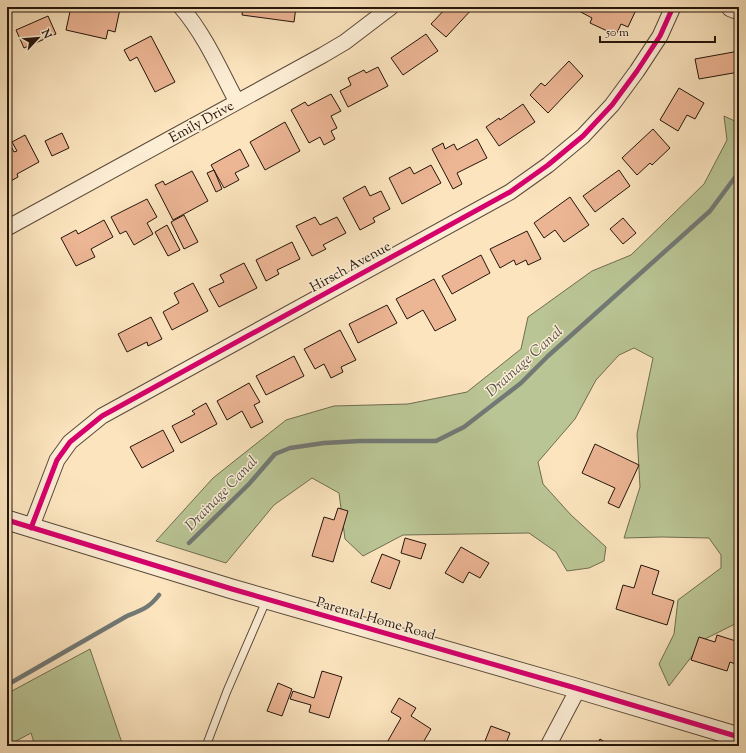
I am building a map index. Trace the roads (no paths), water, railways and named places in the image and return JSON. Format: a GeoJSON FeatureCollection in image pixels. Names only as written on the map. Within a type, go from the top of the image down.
{"type":"FeatureCollection","features":[{"type":"Feature","properties":{"kind":"street"},"geometry":{"type":"LineString","coordinates":[[181,7],[206,44],[237,102]]}},
{"type":"Feature","properties":{"kind":"street","name":"Emily Drive"},"geometry":{"type":"LineString","coordinates":[[7,228],[345,42],[391,7]]}},
{"type":"Feature","properties":{"kind":"street","name":"Hirsch Avenue"},"geometry":{"type":"LineString","coordinates":[[31,528],[57,460],[70,442],[102,416],[510,192],[548,165],[583,136],[612,105],[638,71],[660,36],[673,7]]}},
{"type":"Feature","properties":{"kind":"street"},"geometry":{"type":"LineString","coordinates":[[731,7],[739,10]]}},
{"type":"Feature","properties":{"kind":"street","name":"Parental Home Road"},"geometry":{"type":"LineString","coordinates":[[7,520],[267,599],[739,737]]}},
{"type":"Feature","properties":{"kind":"street"},"geometry":{"type":"LineString","coordinates":[[548,746],[578,689]]}},
{"type":"Feature","properties":{"kind":"lane"},"geometry":{"type":"LineString","coordinates":[[206,746],[226,691],[267,599]]}},
{"type":"Feature","properties":{"kind":"waterway","name":"Drainage Canal"},"geometry":{"type":"LineString","coordinates":[[189,543],[249,484],[275,454],[290,448],[324,443],[360,441],[436,441],[464,427],[521,383],[548,356],[710,211],[739,172]]}},
{"type":"Feature","properties":{"kind":"waterway","name":"Drainage Canal"},"geometry":{"type":"LineString","coordinates":[[7,685],[127,616],[145,608],[159,595]]}}]}
